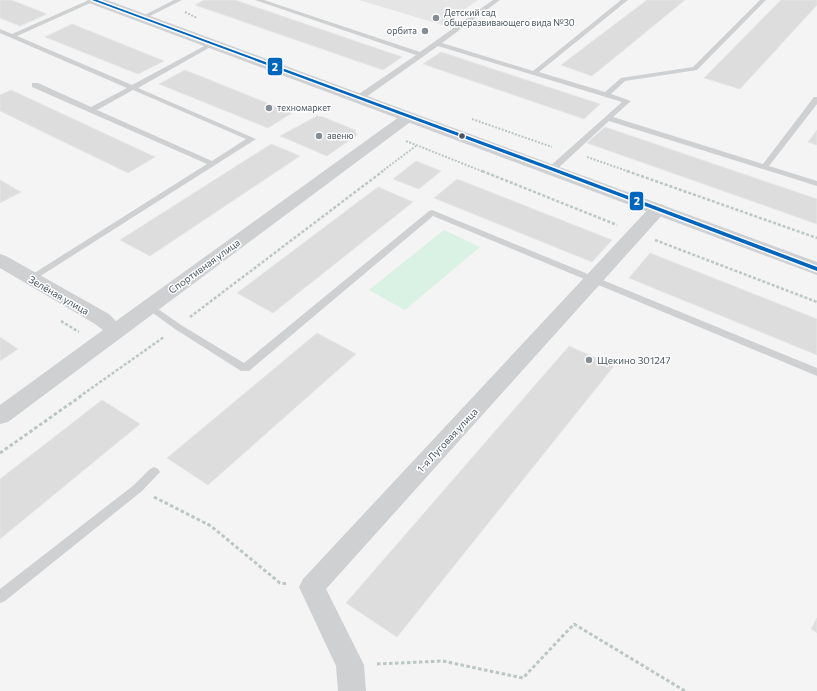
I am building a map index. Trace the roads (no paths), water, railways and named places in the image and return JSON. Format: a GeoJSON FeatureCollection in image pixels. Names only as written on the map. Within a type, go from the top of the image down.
{"type":"FeatureCollection","features":[{"type":"Feature","properties":{"kind":"main road"},"geometry":{"type":"LineString","coordinates":[[94,0],[552,169],[817,269]]}},
{"type":"Feature","properties":{"kind":"street","name":"Спортивная улица"},"geometry":{"type":"LineString","coordinates":[[0,416],[148,306],[408,117]]}},
{"type":"Feature","properties":{"kind":"street","name":"1-я Луговая улица"},"geometry":{"type":"LineString","coordinates":[[352,691],[350,664],[312,587],[658,209]]}},
{"type":"Feature","properties":{"kind":"street","name":"Зелёная улица"},"geometry":{"type":"LineString","coordinates":[[0,260],[102,319],[116,331]]}},
{"type":"Feature","properties":{"kind":"lane"},"geometry":{"type":"LineString","coordinates":[[12,36],[94,0]]}},
{"type":"Feature","properties":{"kind":"lane"},"geometry":{"type":"LineString","coordinates":[[142,18],[179,0]]}},
{"type":"Feature","properties":{"kind":"lane"},"geometry":{"type":"LineString","coordinates":[[258,0],[421,54]]}},
{"type":"Feature","properties":{"kind":"lane"},"geometry":{"type":"LineString","coordinates":[[359,98],[497,0]]}},
{"type":"Feature","properties":{"kind":"lane"},"geometry":{"type":"LineString","coordinates":[[534,73],[625,0]]}},
{"type":"Feature","properties":{"kind":"lane"},"geometry":{"type":"LineString","coordinates":[[606,95],[623,80],[695,69],[763,0]]}},
{"type":"Feature","properties":{"kind":"lane"},"geometry":{"type":"LineString","coordinates":[[0,31],[252,139],[32,279]]}},
{"type":"Feature","properties":{"kind":"lane"},"geometry":{"type":"LineString","coordinates":[[92,110],[212,44]]}},
{"type":"Feature","properties":{"kind":"lane"},"geometry":{"type":"LineString","coordinates":[[437,44],[627,101],[552,169]]}},
{"type":"Feature","properties":{"kind":"lane"},"geometry":{"type":"LineString","coordinates":[[35,85],[213,164]]}},
{"type":"Feature","properties":{"kind":"lane"},"geometry":{"type":"LineString","coordinates":[[764,168],[817,99]]}},
{"type":"Feature","properties":{"kind":"lane"},"geometry":{"type":"LineString","coordinates":[[608,118],[817,184]]}},
{"type":"Feature","properties":{"kind":"lane"},"geometry":{"type":"LineString","coordinates":[[148,306],[178,327],[245,368],[432,213],[817,372]]}},
{"type":"Feature","properties":{"kind":"lane"},"geometry":{"type":"LineString","coordinates":[[0,598],[138,488],[154,472]]}},
{"type":"Feature","properties":{"kind":"place","name":"Детский сад общеразвивающего вида №30"},"geometry":{"type":"Point","coordinates":[436,18]}},
{"type":"Feature","properties":{"kind":"place","name":"орбита"},"geometry":{"type":"Point","coordinates":[425,31]}},
{"type":"Feature","properties":{"kind":"place","name":"техномаркет"},"geometry":{"type":"Point","coordinates":[269,108]}},
{"type":"Feature","properties":{"kind":"place","name":"авеню"},"geometry":{"type":"Point","coordinates":[319,136]}},
{"type":"Feature","properties":{"kind":"place","name":"Щекино 301247"},"geometry":{"type":"Point","coordinates":[589,360]}}]}
